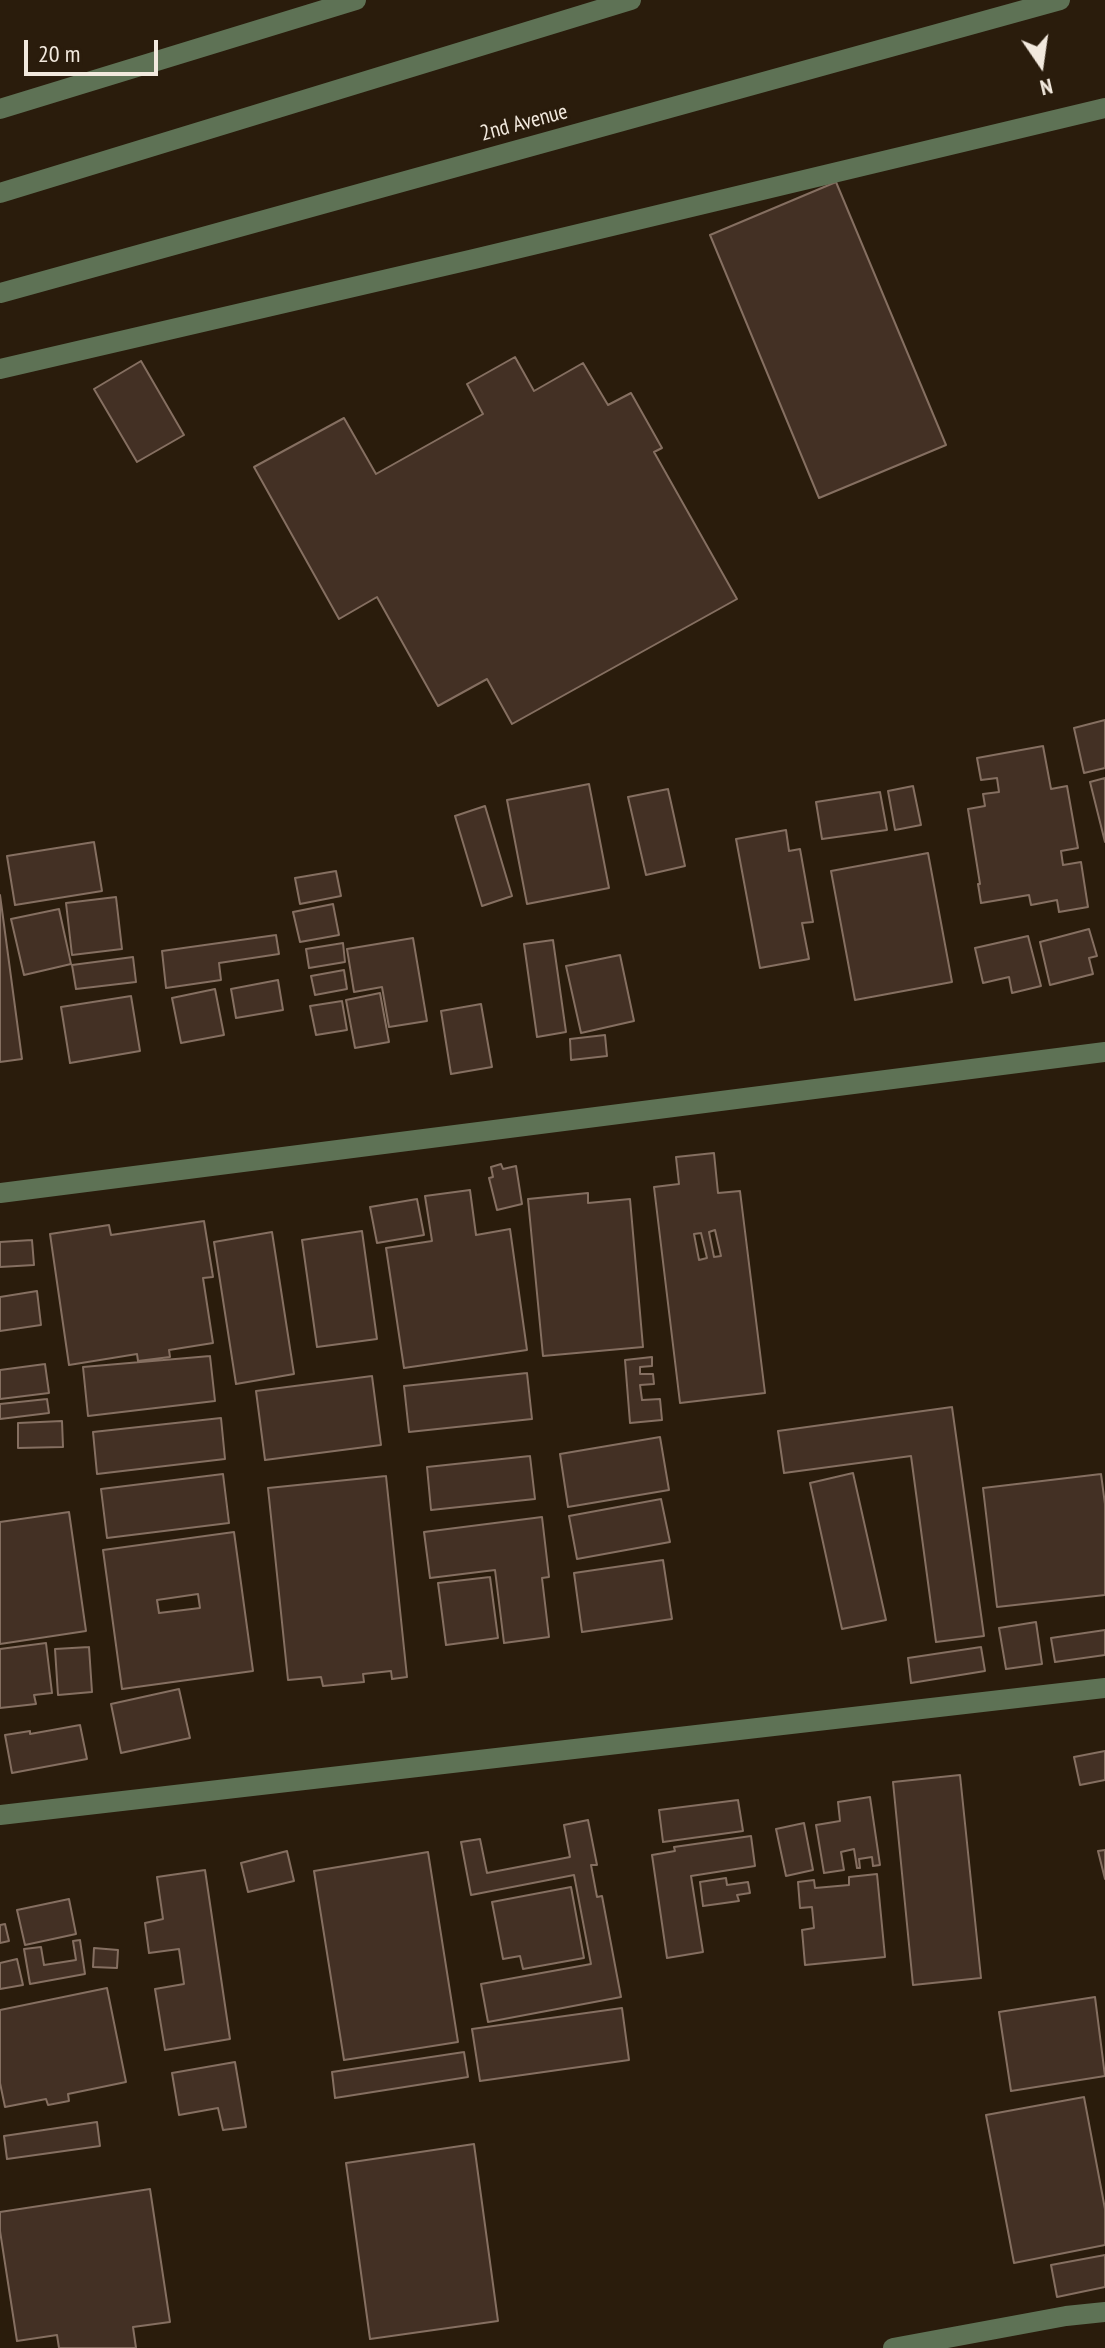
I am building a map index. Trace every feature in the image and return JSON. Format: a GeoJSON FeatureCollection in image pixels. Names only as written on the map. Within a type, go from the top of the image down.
{"type":"FeatureCollection","features":[{"type":"Feature","properties":{"kind":"street"},"geometry":{"type":"LineString","coordinates":[[0,109],[356,0]]}},
{"type":"Feature","properties":{"kind":"street"},"geometry":{"type":"LineString","coordinates":[[0,193],[631,0]]}},
{"type":"Feature","properties":{"kind":"street","name":"2nd Avenue"},"geometry":{"type":"LineString","coordinates":[[0,293],[1060,0]]}},
{"type":"Feature","properties":{"kind":"street"},"geometry":{"type":"LineString","coordinates":[[0,369],[1105,108]]}},
{"type":"Feature","properties":{"kind":"street"},"geometry":{"type":"LineString","coordinates":[[0,1193],[1105,1052]]}},
{"type":"Feature","properties":{"kind":"street"},"geometry":{"type":"LineString","coordinates":[[0,1815],[1105,1688]]}},
{"type":"Feature","properties":{"kind":"street"},"geometry":{"type":"LineString","coordinates":[[893,2348],[1066,2316],[1105,2312]]}},
{"type":"Feature","properties":{"kind":"building"},"geometry":{"type":"Polygon","coordinates":[[[836,182],[946,445],[819,498],[710,235],[836,182]]]}},
{"type":"Feature","properties":{"kind":"building"},"geometry":{"type":"Polygon","coordinates":[[[515,357],[534,391],[583,363],[608,405],[631,393],[662,448],[654,452],[737,599],[512,724],[487,679],[438,706],[377,597],[339,619],[254,467],[344,418],[376,474],[483,414],[467,384],[515,357]]]}},
{"type":"Feature","properties":{"kind":"building"},"geometry":{"type":"Polygon","coordinates":[[[141,361],[184,435],[137,462],[94,389],[141,361]]]}},
{"type":"Feature","properties":{"kind":"building"},"geometry":{"type":"Polygon","coordinates":[[[1105,720],[1105,768],[1084,773],[1074,728],[1105,720]]]}},
{"type":"Feature","properties":{"kind":"building"},"geometry":{"type":"Polygon","coordinates":[[[1043,746],[1051,789],[1067,786],[1078,848],[1061,851],[1063,865],[1081,862],[1088,907],[1059,912],[1057,900],[1031,905],[1029,895],[981,903],[968,809],[985,806],[983,794],[999,792],[997,778],[981,780],[977,758],[1043,746]]]}},
{"type":"Feature","properties":{"kind":"building"},"geometry":{"type":"Polygon","coordinates":[[[1105,778],[1105,842],[1090,782],[1105,778]]]}},
{"type":"Feature","properties":{"kind":"building"},"geometry":{"type":"Polygon","coordinates":[[[589,784],[609,888],[527,904],[507,800],[589,784]]]}},
{"type":"Feature","properties":{"kind":"building"},"geometry":{"type":"Polygon","coordinates":[[[913,786],[921,825],[895,830],[888,791],[913,786]]]}},
{"type":"Feature","properties":{"kind":"building"},"geometry":{"type":"Polygon","coordinates":[[[668,789],[685,866],[646,875],[628,797],[668,789]]]}},
{"type":"Feature","properties":{"kind":"building"},"geometry":{"type":"Polygon","coordinates":[[[880,792],[887,830],[822,839],[816,802],[880,792]]]}},
{"type":"Feature","properties":{"kind":"building"},"geometry":{"type":"Polygon","coordinates":[[[485,806],[512,896],[482,906],[455,816],[485,806]]]}},
{"type":"Feature","properties":{"kind":"building"},"geometry":{"type":"Polygon","coordinates":[[[786,830],[789,851],[800,849],[813,922],[802,923],[809,959],[760,968],[736,839],[786,830]]]}},
{"type":"Feature","properties":{"kind":"building"},"geometry":{"type":"Polygon","coordinates":[[[94,842],[102,891],[15,905],[7,856],[94,842]]]}},
{"type":"Feature","properties":{"kind":"building"},"geometry":{"type":"Polygon","coordinates":[[[928,853],[952,982],[855,1000],[831,871],[928,853]]]}},
{"type":"Feature","properties":{"kind":"building"},"geometry":{"type":"Polygon","coordinates":[[[336,871],[341,896],[300,904],[295,878],[336,871]]]}},
{"type":"Feature","properties":{"kind":"building"},"geometry":{"type":"Polygon","coordinates":[[[0,895],[22,1059],[0,1062],[0,895]]]}},
{"type":"Feature","properties":{"kind":"building"},"geometry":{"type":"Polygon","coordinates":[[[116,897],[122,949],[72,955],[66,903],[116,897]]]}},
{"type":"Feature","properties":{"kind":"building"},"geometry":{"type":"Polygon","coordinates":[[[333,904],[339,935],[300,942],[293,912],[333,904]]]}},
{"type":"Feature","properties":{"kind":"building"},"geometry":{"type":"Polygon","coordinates":[[[59,909],[71,964],[24,975],[11,919],[59,909]]]}},
{"type":"Feature","properties":{"kind":"building"},"geometry":{"type":"Polygon","coordinates":[[[1089,929],[1097,956],[1089,958],[1093,974],[1050,985],[1040,942],[1089,929]]]}},
{"type":"Feature","properties":{"kind":"building"},"geometry":{"type":"Polygon","coordinates":[[[276,935],[279,954],[219,963],[221,980],[166,988],[162,951],[276,935]]]}},
{"type":"Feature","properties":{"kind":"building"},"geometry":{"type":"Polygon","coordinates":[[[1028,936],[1041,986],[1012,993],[1009,977],[983,983],[975,948],[1028,936]]]}},
{"type":"Feature","properties":{"kind":"building"},"geometry":{"type":"Polygon","coordinates":[[[413,938],[427,1021],[389,1027],[382,987],[354,992],[347,949],[413,938]]]}},
{"type":"Feature","properties":{"kind":"building"},"geometry":{"type":"Polygon","coordinates":[[[553,940],[566,1032],[537,1037],[524,944],[553,940]]]}},
{"type":"Feature","properties":{"kind":"building"},"geometry":{"type":"Polygon","coordinates":[[[343,943],[345,962],[309,968],[306,949],[343,943]]]}},
{"type":"Feature","properties":{"kind":"building"},"geometry":{"type":"Polygon","coordinates":[[[620,955],[634,1021],[581,1033],[566,966],[620,955]]]}},
{"type":"Feature","properties":{"kind":"building"},"geometry":{"type":"Polygon","coordinates":[[[133,957],[136,982],[76,989],[72,965],[133,957]]]}},
{"type":"Feature","properties":{"kind":"building"},"geometry":{"type":"Polygon","coordinates":[[[344,970],[347,989],[315,995],[311,976],[344,970]]]}},
{"type":"Feature","properties":{"kind":"building"},"geometry":{"type":"Polygon","coordinates":[[[278,980],[283,1010],[236,1018],[231,989],[278,980]]]}},
{"type":"Feature","properties":{"kind":"building"},"geometry":{"type":"Polygon","coordinates":[[[215,989],[224,1035],[181,1043],[172,998],[215,989]]]}},
{"type":"Feature","properties":{"kind":"building"},"geometry":{"type":"Polygon","coordinates":[[[380,993],[389,1042],[355,1048],[346,1000],[380,993]]]}},
{"type":"Feature","properties":{"kind":"building"},"geometry":{"type":"Polygon","coordinates":[[[131,996],[140,1051],[70,1063],[61,1007],[131,996]]]}},
{"type":"Feature","properties":{"kind":"building"},"geometry":{"type":"Polygon","coordinates":[[[342,1001],[347,1030],[316,1035],[310,1006],[342,1001]]]}},
{"type":"Feature","properties":{"kind":"building"},"geometry":{"type":"Polygon","coordinates":[[[481,1004],[492,1067],[451,1074],[441,1011],[481,1004]]]}},
{"type":"Feature","properties":{"kind":"building"},"geometry":{"type":"Polygon","coordinates":[[[605,1035],[607,1056],[571,1060],[570,1039],[605,1035]]]}},
{"type":"Feature","properties":{"kind":"building"},"geometry":{"type":"Polygon","coordinates":[[[714,1153],[718,1193],[740,1191],[765,1393],[680,1403],[654,1187],[679,1184],[676,1157],[714,1153]],[[715,1230],[709,1232],[714,1257],[721,1256],[715,1230]],[[701,1233],[694,1234],[699,1260],[707,1258],[701,1233]]]}},
{"type":"Feature","properties":{"kind":"building"},"geometry":{"type":"Polygon","coordinates":[[[501,1164],[503,1169],[516,1166],[522,1204],[497,1210],[489,1178],[493,1177],[491,1167],[501,1164]]]}},
{"type":"Feature","properties":{"kind":"building"},"geometry":{"type":"Polygon","coordinates":[[[470,1190],[476,1235],[510,1229],[527,1350],[404,1368],[386,1248],[432,1241],[425,1196],[470,1190]]]}},
{"type":"Feature","properties":{"kind":"building"},"geometry":{"type":"Polygon","coordinates":[[[588,1193],[588,1203],[630,1199],[643,1347],[543,1356],[528,1199],[588,1193]]]}},
{"type":"Feature","properties":{"kind":"building"},"geometry":{"type":"Polygon","coordinates":[[[417,1199],[424,1235],[377,1243],[370,1207],[417,1199]]]}},
{"type":"Feature","properties":{"kind":"building"},"geometry":{"type":"Polygon","coordinates":[[[204,1221],[213,1277],[203,1278],[213,1343],[169,1350],[170,1357],[138,1361],[137,1354],[69,1365],[50,1234],[109,1225],[111,1235],[204,1221]]]}},
{"type":"Feature","properties":{"kind":"building"},"geometry":{"type":"Polygon","coordinates":[[[362,1231],[377,1339],[317,1347],[302,1240],[362,1231]]]}},
{"type":"Feature","properties":{"kind":"building"},"geometry":{"type":"Polygon","coordinates":[[[272,1232],[294,1374],[236,1384],[214,1242],[272,1232]]]}},
{"type":"Feature","properties":{"kind":"building"},"geometry":{"type":"Polygon","coordinates":[[[32,1240],[34,1265],[0,1267],[0,1242],[32,1240]]]}},
{"type":"Feature","properties":{"kind":"building"},"geometry":{"type":"Polygon","coordinates":[[[37,1291],[41,1325],[0,1331],[0,1297],[37,1291]]]}},
{"type":"Feature","properties":{"kind":"building"},"geometry":{"type":"Polygon","coordinates":[[[210,1356],[215,1401],[88,1416],[83,1367],[210,1356]]]}},
{"type":"Feature","properties":{"kind":"building"},"geometry":{"type":"Polygon","coordinates":[[[652,1357],[652,1366],[640,1367],[640,1374],[653,1374],[654,1384],[640,1385],[642,1400],[660,1399],[662,1420],[630,1423],[625,1360],[652,1357]]]}},
{"type":"Feature","properties":{"kind":"building"},"geometry":{"type":"Polygon","coordinates":[[[45,1364],[49,1393],[0,1399],[0,1370],[45,1364]]]}},
{"type":"Feature","properties":{"kind":"building"},"geometry":{"type":"Polygon","coordinates":[[[527,1373],[532,1419],[409,1432],[404,1386],[527,1373]]]}},
{"type":"Feature","properties":{"kind":"building"},"geometry":{"type":"Polygon","coordinates":[[[372,1376],[381,1445],[265,1460],[256,1391],[372,1376]]]}},
{"type":"Feature","properties":{"kind":"building"},"geometry":{"type":"Polygon","coordinates":[[[47,1399],[49,1413],[0,1419],[0,1404],[47,1399]]]}},
{"type":"Feature","properties":{"kind":"building"},"geometry":{"type":"Polygon","coordinates":[[[952,1407],[984,1636],[936,1642],[911,1456],[784,1473],[778,1431],[952,1407]]]}},
{"type":"Feature","properties":{"kind":"building"},"geometry":{"type":"Polygon","coordinates":[[[221,1418],[225,1459],[97,1474],[93,1432],[221,1418]]]}},
{"type":"Feature","properties":{"kind":"building"},"geometry":{"type":"Polygon","coordinates":[[[62,1421],[63,1447],[18,1448],[18,1423],[62,1421]]]}},
{"type":"Feature","properties":{"kind":"building"},"geometry":{"type":"Polygon","coordinates":[[[660,1437],[669,1490],[568,1507],[560,1454],[660,1437]]]}},
{"type":"Feature","properties":{"kind":"building"},"geometry":{"type":"Polygon","coordinates":[[[530,1456],[535,1499],[431,1510],[427,1467],[530,1456]]]}},
{"type":"Feature","properties":{"kind":"building"},"geometry":{"type":"Polygon","coordinates":[[[853,1473],[886,1620],[842,1629],[810,1483],[853,1473]]]}},
{"type":"Feature","properties":{"kind":"building"},"geometry":{"type":"Polygon","coordinates":[[[223,1474],[229,1523],[107,1538],[101,1489],[223,1474]]]}},
{"type":"Feature","properties":{"kind":"building"},"geometry":{"type":"Polygon","coordinates":[[[1101,1474],[1105,1504],[1105,1595],[997,1607],[983,1488],[1101,1474]]]}},
{"type":"Feature","properties":{"kind":"building"},"geometry":{"type":"Polygon","coordinates":[[[386,1476],[407,1677],[392,1679],[391,1671],[363,1674],[364,1682],[323,1686],[321,1677],[288,1680],[268,1488],[386,1476]]]}},
{"type":"Feature","properties":{"kind":"building"},"geometry":{"type":"Polygon","coordinates":[[[661,1499],[670,1542],[577,1559],[569,1516],[661,1499]]]}},
{"type":"Feature","properties":{"kind":"building"},"geometry":{"type":"Polygon","coordinates":[[[69,1512],[86,1631],[0,1644],[0,1522],[69,1512]]]}},
{"type":"Feature","properties":{"kind":"building"},"geometry":{"type":"Polygon","coordinates":[[[542,1517],[549,1577],[542,1578],[549,1637],[504,1643],[495,1570],[430,1578],[424,1532],[542,1517]]]}},
{"type":"Feature","properties":{"kind":"building"},"geometry":{"type":"Polygon","coordinates":[[[234,1532],[253,1671],[122,1689],[103,1550],[234,1532]],[[198,1594],[157,1600],[159,1613],[200,1608],[198,1594]]]}},
{"type":"Feature","properties":{"kind":"building"},"geometry":{"type":"Polygon","coordinates":[[[663,1560],[672,1619],[582,1632],[574,1573],[663,1560]]]}},
{"type":"Feature","properties":{"kind":"building"},"geometry":{"type":"Polygon","coordinates":[[[490,1577],[498,1638],[446,1645],[438,1583],[490,1577]]]}},
{"type":"Feature","properties":{"kind":"building"},"geometry":{"type":"Polygon","coordinates":[[[1036,1622],[1042,1664],[1006,1669],[999,1628],[1036,1622]]]}},
{"type":"Feature","properties":{"kind":"building"},"geometry":{"type":"Polygon","coordinates":[[[1105,1630],[1105,1655],[1055,1662],[1051,1638],[1105,1630]]]}},
{"type":"Feature","properties":{"kind":"building"},"geometry":{"type":"Polygon","coordinates":[[[46,1643],[52,1693],[34,1695],[36,1704],[0,1708],[0,1649],[46,1643]]]}},
{"type":"Feature","properties":{"kind":"building"},"geometry":{"type":"Polygon","coordinates":[[[89,1647],[92,1692],[58,1695],[55,1649],[89,1647]]]}},
{"type":"Feature","properties":{"kind":"building"},"geometry":{"type":"Polygon","coordinates":[[[981,1647],[985,1671],[911,1683],[908,1658],[981,1647]]]}},
{"type":"Feature","properties":{"kind":"building"},"geometry":{"type":"Polygon","coordinates":[[[179,1689],[190,1738],[121,1753],[111,1704],[179,1689]]]}},
{"type":"Feature","properties":{"kind":"building"},"geometry":{"type":"Polygon","coordinates":[[[80,1725],[87,1759],[12,1773],[5,1735],[80,1725]]]}},
{"type":"Feature","properties":{"kind":"building"},"geometry":{"type":"Polygon","coordinates":[[[1105,1751],[1105,1780],[1080,1785],[1074,1757],[1105,1751]]]}},
{"type":"Feature","properties":{"kind":"building"},"geometry":{"type":"Polygon","coordinates":[[[960,1775],[981,1978],[913,1985],[893,1782],[960,1775]]]}},
{"type":"Feature","properties":{"kind":"building"},"geometry":{"type":"Polygon","coordinates":[[[870,1797],[880,1865],[873,1866],[872,1857],[859,1859],[860,1868],[857,1868],[854,1849],[841,1852],[844,1870],[824,1873],[816,1825],[840,1821],[838,1802],[870,1797]]]}},
{"type":"Feature","properties":{"kind":"building"},"geometry":{"type":"Polygon","coordinates":[[[738,1800],[743,1831],[663,1842],[659,1810],[738,1800]]]}},
{"type":"Feature","properties":{"kind":"building"},"geometry":{"type":"Polygon","coordinates":[[[588,1820],[597,1865],[591,1865],[597,1897],[602,1896],[621,1997],[488,2022],[481,1984],[591,1964],[574,1875],[471,1895],[461,1842],[480,1839],[487,1873],[570,1857],[564,1825],[588,1820]]]}},
{"type":"Feature","properties":{"kind":"building"},"geometry":{"type":"Polygon","coordinates":[[[804,1823],[813,1870],[786,1876],[776,1829],[804,1823]]]}},
{"type":"Feature","properties":{"kind":"building"},"geometry":{"type":"Polygon","coordinates":[[[751,1836],[755,1866],[691,1876],[703,1952],[667,1958],[652,1855],[675,1851],[674,1847],[751,1836]]]}},
{"type":"Feature","properties":{"kind":"building"},"geometry":{"type":"Polygon","coordinates":[[[1105,1850],[1105,1879],[1098,1851],[1105,1850]]]}},
{"type":"Feature","properties":{"kind":"building"},"geometry":{"type":"Polygon","coordinates":[[[287,1851],[294,1881],[248,1892],[241,1863],[287,1851]]]}},
{"type":"Feature","properties":{"kind":"building"},"geometry":{"type":"Polygon","coordinates":[[[428,1852],[458,2042],[344,2060],[314,1871],[428,1852]]]}},
{"type":"Feature","properties":{"kind":"building"},"geometry":{"type":"Polygon","coordinates":[[[205,1870],[230,2039],[165,2050],[155,1989],[184,1984],[179,1949],[149,1953],[145,1923],[163,1919],[157,1877],[205,1870]]]}},
{"type":"Feature","properties":{"kind":"building"},"geometry":{"type":"Polygon","coordinates":[[[877,1874],[885,1957],[805,1965],[802,1930],[814,1928],[812,1907],[800,1908],[798,1882],[814,1880],[815,1888],[849,1885],[849,1877],[877,1874]]]}},
{"type":"Feature","properties":{"kind":"building"},"geometry":{"type":"Polygon","coordinates":[[[726,1878],[727,1885],[748,1882],[750,1893],[737,1895],[739,1901],[703,1906],[700,1882],[726,1878]]]}},
{"type":"Feature","properties":{"kind":"building"},"geometry":{"type":"Polygon","coordinates":[[[571,1887],[584,1958],[523,1969],[520,1956],[503,1959],[492,1902],[571,1887]]]}},
{"type":"Feature","properties":{"kind":"building"},"geometry":{"type":"Polygon","coordinates":[[[69,1899],[76,1934],[25,1945],[17,1910],[69,1899]]]}},
{"type":"Feature","properties":{"kind":"building"},"geometry":{"type":"Polygon","coordinates":[[[5,1924],[9,1941],[0,1943],[0,1925],[5,1924]]]}},
{"type":"Feature","properties":{"kind":"building"},"geometry":{"type":"Polygon","coordinates":[[[80,1940],[85,1974],[30,1984],[24,1949],[41,1947],[44,1965],[76,1960],[73,1941],[80,1940]]]}},
{"type":"Feature","properties":{"kind":"building"},"geometry":{"type":"Polygon","coordinates":[[[94,1948],[118,1950],[117,1968],[93,1967],[94,1948]]]}},
{"type":"Feature","properties":{"kind":"building"},"geometry":{"type":"Polygon","coordinates":[[[17,1959],[23,1985],[0,1989],[0,1963],[17,1959]]]}},
{"type":"Feature","properties":{"kind":"building"},"geometry":{"type":"Polygon","coordinates":[[[107,1988],[126,2082],[68,2094],[69,2101],[48,2105],[46,2099],[5,2107],[0,2083],[0,2010],[107,1988]]]}},
{"type":"Feature","properties":{"kind":"building"},"geometry":{"type":"Polygon","coordinates":[[[1095,1997],[1105,2076],[1011,2091],[999,2012],[1095,1997]]]}},
{"type":"Feature","properties":{"kind":"building"},"geometry":{"type":"Polygon","coordinates":[[[622,2008],[629,2060],[480,2081],[472,2029],[622,2008]]]}},
{"type":"Feature","properties":{"kind":"building"},"geometry":{"type":"Polygon","coordinates":[[[464,2052],[468,2077],[335,2098],[332,2072],[464,2052]]]}},
{"type":"Feature","properties":{"kind":"building"},"geometry":{"type":"Polygon","coordinates":[[[235,2062],[246,2127],[223,2130],[218,2108],[179,2115],[172,2073],[235,2062]]]}},
{"type":"Feature","properties":{"kind":"building"},"geometry":{"type":"Polygon","coordinates":[[[1084,2097],[1105,2209],[1105,2245],[1014,2263],[986,2115],[1084,2097]]]}},
{"type":"Feature","properties":{"kind":"building"},"geometry":{"type":"Polygon","coordinates":[[[97,2122],[100,2146],[7,2159],[4,2136],[97,2122]]]}},
{"type":"Feature","properties":{"kind":"building"},"geometry":{"type":"Polygon","coordinates":[[[474,2144],[498,2321],[370,2339],[346,2163],[474,2144]]]}},
{"type":"Feature","properties":{"kind":"building"},"geometry":{"type":"Polygon","coordinates":[[[150,2189],[170,2322],[133,2327],[136,2348],[59,2348],[57,2335],[17,2341],[0,2231],[0,2212],[150,2189]]]}},
{"type":"Feature","properties":{"kind":"building"},"geometry":{"type":"Polygon","coordinates":[[[1105,2255],[1105,2287],[1057,2297],[1051,2265],[1105,2255]]]}}]}
